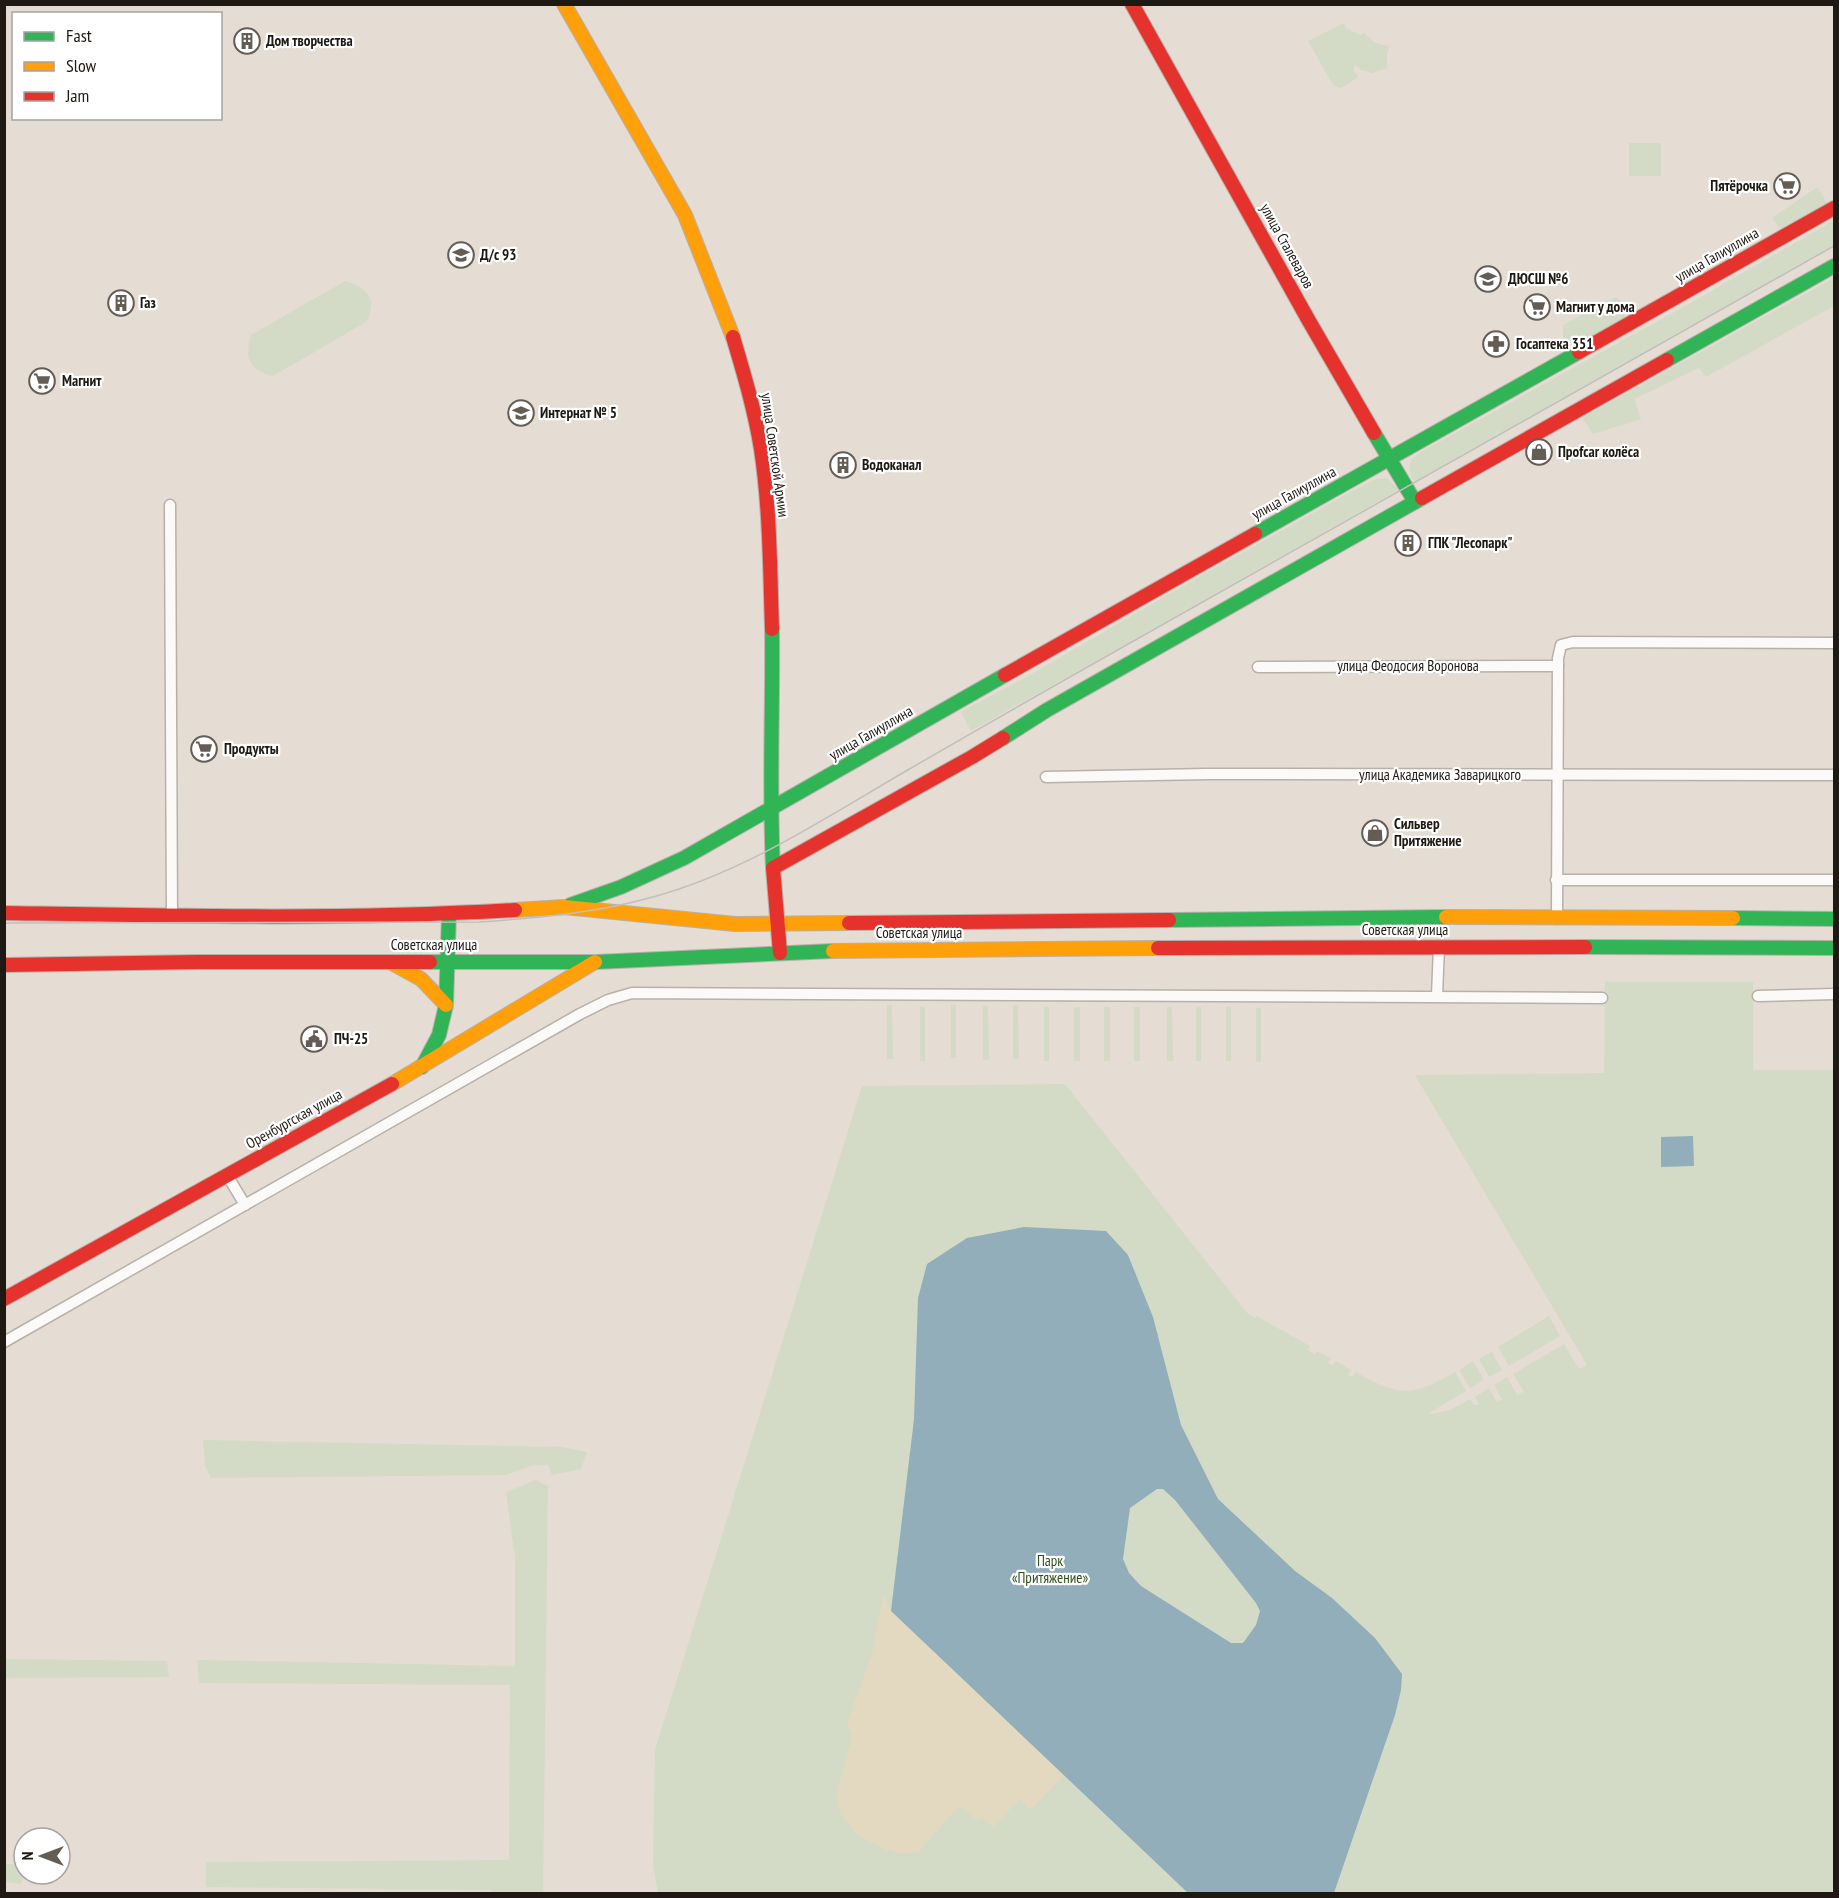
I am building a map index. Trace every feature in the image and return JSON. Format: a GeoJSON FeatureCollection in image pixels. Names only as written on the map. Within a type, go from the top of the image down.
{"type":"FeatureCollection","features":[{"type":"Feature","properties":{"kind":"main road","name":"улица Советской Армии"},"geometry":{"type":"LineString","coordinates":[[564,4],[685,214],[727,318],[748,386],[761,450],[770,543],[772,712],[770,810],[780,953]]}},
{"type":"Feature","properties":{"kind":"main road","name":"улица Сталеваров"},"geometry":{"type":"LineString","coordinates":[[1132,4],[1310,321],[1416,502]]}},
{"type":"Feature","properties":{"kind":"main road","name":"улица Галиуллина"},"geometry":{"type":"LineString","coordinates":[[770,810],[1015,669],[1834,208]]}},
{"type":"Feature","properties":{"kind":"main road"},"geometry":{"type":"LineString","coordinates":[[773,868],[972,757],[1047,710],[1834,267]]}},
{"type":"Feature","properties":{"kind":"main road","name":"Советская улица"},"geometry":{"type":"LineString","coordinates":[[564,908],[621,886],[673,862],[770,810]]}},
{"type":"Feature","properties":{"kind":"main road","name":"Советская улица"},"geometry":{"type":"LineString","coordinates":[[4,913],[172,916],[449,914],[564,908],[735,924],[1290,920],[1438,932],[1834,948]]}},
{"type":"Feature","properties":{"kind":"main road"},"geometry":{"type":"LineString","coordinates":[[422,1068],[439,1035],[446,1005],[449,914]]}},
{"type":"Feature","properties":{"kind":"main road","name":"Советская улица"},"geometry":{"type":"LineString","coordinates":[[4,965],[596,962],[852,950],[1438,932],[1557,919],[1834,919]]}},
{"type":"Feature","properties":{"kind":"main road"},"geometry":{"type":"LineString","coordinates":[[390,962],[421,980],[446,1005]]}},
{"type":"Feature","properties":{"kind":"main road","name":"Оренбургская улица"},"geometry":{"type":"LineString","coordinates":[[4,1299],[422,1068],[596,962]]}},
{"type":"Feature","properties":{"kind":"street"},"geometry":{"type":"LineString","coordinates":[[170,505],[172,916]]}},
{"type":"Feature","properties":{"kind":"street"},"geometry":{"type":"LineString","coordinates":[[1557,919],[1558,666],[1561,645],[1573,642],[1834,643]]}},
{"type":"Feature","properties":{"kind":"street","name":"улица Феодосия Воронова"},"geometry":{"type":"LineString","coordinates":[[1257,667],[1558,666]]}},
{"type":"Feature","properties":{"kind":"street","name":"улица Академика Заварицкого"},"geometry":{"type":"LineString","coordinates":[[1046,777],[1208,774],[1834,775]]}},
{"type":"Feature","properties":{"kind":"street"},"geometry":{"type":"LineString","coordinates":[[1556,880],[1834,880]]}},
{"type":"Feature","properties":{"kind":"street"},"geometry":{"type":"LineString","coordinates":[[1437,996],[1438,932]]}},
{"type":"Feature","properties":{"kind":"street"},"geometry":{"type":"LineString","coordinates":[[4,1342],[580,1014],[608,1000],[632,993],[1602,998]]}},
{"type":"Feature","properties":{"kind":"street"},"geometry":{"type":"LineString","coordinates":[[1758,996],[1834,994]]}},
{"type":"Feature","properties":{"kind":"street"},"geometry":{"type":"LineString","coordinates":[[227,1175],[245,1205]]}},
{"type":"Feature","properties":{"kind":"green space"},"geometry":{"type":"Polygon","coordinates":[[[1344,23],[1346,28],[1360,35],[1365,33],[1374,42],[1387,45],[1389,48],[1387,68],[1372,73],[1361,70],[1355,65],[1353,71],[1358,75],[1357,78],[1341,88],[1333,85],[1308,41],[1344,23]]]}},
{"type":"Feature","properties":{"kind":"green space"},"geometry":{"type":"Polygon","coordinates":[[[1629,143],[1661,143],[1661,176],[1629,176],[1629,143]]]}},
{"type":"Feature","properties":{"kind":"green space"},"geometry":{"type":"Polygon","coordinates":[[[1816,188],[1827,203],[1787,228],[1780,228],[1772,218],[1816,188]]]}},
{"type":"Feature","properties":{"kind":"green space"},"geometry":{"type":"Polygon","coordinates":[[[1834,220],[1834,246],[1416,481],[1412,479],[1410,464],[1419,453],[1687,305],[1834,220]]]}},
{"type":"Feature","properties":{"kind":"green space"},"geometry":{"type":"Polygon","coordinates":[[[1834,278],[1834,306],[1706,377],[1699,368],[1634,399],[1641,419],[1593,434],[1582,418],[1834,278]]]}},
{"type":"Feature","properties":{"kind":"green space"},"geometry":{"type":"Polygon","coordinates":[[[345,281],[360,287],[369,296],[371,307],[366,322],[273,376],[254,367],[250,362],[248,351],[251,335],[345,281]]]}},
{"type":"Feature","properties":{"kind":"green space"},"geometry":{"type":"Polygon","coordinates":[[[1615,297],[1622,303],[1624,318],[1573,346],[1568,344],[1563,336],[1563,325],[1615,297]]]}},
{"type":"Feature","properties":{"kind":"green space"},"geometry":{"type":"Polygon","coordinates":[[[1387,478],[1399,490],[971,731],[961,712],[1352,491],[1376,479],[1387,478]]]}},
{"type":"Feature","properties":{"kind":"green space","name":"Парк «Притяжение»"},"geometry":{"type":"Polygon","coordinates":[[[1605,982],[1753,982],[1753,1070],[1834,1070],[1834,1893],[658,1893],[653,1866],[655,1750],[862,1086],[1065,1084],[1248,1314],[1256,1318],[1256,1316],[1310,1346],[1308,1350],[1315,1354],[1317,1351],[1331,1358],[1328,1363],[1333,1365],[1336,1361],[1351,1370],[1348,1375],[1352,1377],[1356,1372],[1395,1390],[1416,1390],[1455,1372],[1466,1391],[1429,1413],[1432,1414],[1450,1410],[1470,1399],[1474,1405],[1479,1405],[1475,1397],[1489,1388],[1496,1401],[1502,1400],[1494,1385],[1507,1377],[1517,1395],[1524,1392],[1513,1374],[1564,1344],[1579,1369],[1587,1365],[1415,1075],[1604,1073],[1605,982]]]}},
{"type":"Feature","properties":{"kind":"green space"},"geometry":{"type":"Polygon","coordinates":[[[956,1004],[956,1058],[951,1058],[951,1005],[956,1004]]]}},
{"type":"Feature","properties":{"kind":"green space"},"geometry":{"type":"Polygon","coordinates":[[[887,1005],[892,1005],[893,1059],[887,1059],[887,1005]]]}},
{"type":"Feature","properties":{"kind":"green space"},"geometry":{"type":"Polygon","coordinates":[[[1013,1005],[1018,1005],[1019,1059],[1013,1059],[1013,1005]]]}},
{"type":"Feature","properties":{"kind":"green space"},"geometry":{"type":"Polygon","coordinates":[[[983,1006],[988,1006],[989,1060],[983,1060],[983,1006]]]}},
{"type":"Feature","properties":{"kind":"green space"},"geometry":{"type":"Polygon","coordinates":[[[920,1007],[925,1007],[925,1061],[920,1061],[920,1007]]]}},
{"type":"Feature","properties":{"kind":"green space"},"geometry":{"type":"Polygon","coordinates":[[[1044,1007],[1049,1007],[1049,1061],[1044,1061],[1044,1007]]]}},
{"type":"Feature","properties":{"kind":"green space"},"geometry":{"type":"Polygon","coordinates":[[[1074,1007],[1080,1007],[1080,1061],[1074,1061],[1074,1007]]]}},
{"type":"Feature","properties":{"kind":"green space"},"geometry":{"type":"Polygon","coordinates":[[[1104,1007],[1110,1007],[1110,1061],[1104,1061],[1104,1007]]]}},
{"type":"Feature","properties":{"kind":"green space"},"geometry":{"type":"Polygon","coordinates":[[[1134,1007],[1140,1007],[1140,1061],[1134,1061],[1134,1007]]]}},
{"type":"Feature","properties":{"kind":"green space"},"geometry":{"type":"Polygon","coordinates":[[[1167,1007],[1172,1007],[1173,1061],[1167,1061],[1167,1007]]]}},
{"type":"Feature","properties":{"kind":"green space"},"geometry":{"type":"Polygon","coordinates":[[[1196,1007],[1201,1007],[1201,1061],[1196,1061],[1196,1007]]]}},
{"type":"Feature","properties":{"kind":"green space"},"geometry":{"type":"Polygon","coordinates":[[[1226,1007],[1231,1007],[1231,1061],[1226,1061],[1226,1007]]]}},
{"type":"Feature","properties":{"kind":"green space"},"geometry":{"type":"Polygon","coordinates":[[[1256,1008],[1261,1008],[1261,1062],[1256,1062],[1256,1008]]]}},
{"type":"Feature","properties":{"kind":"green space"},"geometry":{"type":"Polygon","coordinates":[[[1549,1316],[1560,1336],[1509,1366],[1498,1347],[1549,1316]]]}},
{"type":"Feature","properties":{"kind":"green space"},"geometry":{"type":"Polygon","coordinates":[[[1492,1352],[1502,1370],[1489,1377],[1479,1359],[1492,1352]]]}},
{"type":"Feature","properties":{"kind":"green space"},"geometry":{"type":"Polygon","coordinates":[[[1473,1361],[1484,1380],[1470,1388],[1459,1370],[1473,1361]]]}},
{"type":"Feature","properties":{"kind":"green space"},"geometry":{"type":"Polygon","coordinates":[[[203,1440],[562,1447],[587,1452],[581,1469],[552,1475],[548,1465],[531,1466],[505,1475],[211,1478],[205,1466],[203,1440]]]}},
{"type":"Feature","properties":{"kind":"green space"},"geometry":{"type":"Polygon","coordinates":[[[536,1480],[548,1486],[543,1893],[491,1893],[491,1890],[206,1887],[206,1862],[509,1860],[510,1685],[199,1683],[197,1660],[515,1666],[515,1558],[506,1492],[536,1480]]]}},
{"type":"Feature","properties":{"kind":"green space"},"geometry":{"type":"Polygon","coordinates":[[[5,1659],[167,1661],[169,1677],[5,1678],[5,1659]]]}},
{"type":"Feature","properties":{"kind":"green space"},"geometry":{"type":"Polygon","coordinates":[[[4,1864],[12,1864],[12,1883],[5,1882],[4,1864]]]}},
{"type":"Feature","properties":{"kind":"sand"},"geometry":{"type":"Polygon","coordinates":[[[883,1594],[891,1611],[1064,1775],[1030,1810],[1020,1798],[993,1827],[982,1817],[978,1821],[959,1806],[918,1852],[903,1854],[884,1849],[858,1836],[841,1815],[836,1795],[852,1737],[847,1723],[872,1654],[883,1594]]]}},
{"type":"Feature","properties":{"kind":"water"},"geometry":{"type":"Polygon","coordinates":[[[1693,1136],[1694,1166],[1661,1167],[1661,1137],[1693,1136]]]}},
{"type":"Feature","properties":{"kind":"water"},"geometry":{"type":"Polygon","coordinates":[[[1024,1227],[1106,1231],[1128,1255],[1153,1317],[1181,1425],[1218,1499],[1295,1571],[1332,1598],[1375,1638],[1402,1674],[1395,1715],[1334,1893],[1188,1893],[891,1611],[914,1419],[918,1298],[927,1264],[967,1238],[1024,1227]],[[1157,1489],[1130,1508],[1123,1559],[1129,1573],[1141,1586],[1231,1643],[1243,1643],[1256,1625],[1260,1611],[1256,1603],[1175,1500],[1163,1489],[1157,1489]]]}},
{"type":"Feature","properties":{"kind":"tram line"},"geometry":{"type":"LineString","coordinates":[[4,923],[479,922],[588,911],[632,903],[687,886],[752,859],[815,825],[1064,680],[1834,246]]}},
{"type":"Feature","properties":{"kind":"traffic: fast"},"geometry":{"type":"LineString","coordinates":[[1667,360],[1834,266]]}},
{"type":"Feature","properties":{"kind":"traffic: fast"},"geometry":{"type":"LineString","coordinates":[[1255,534],[1579,352]]}},
{"type":"Feature","properties":{"kind":"traffic: fast"},"geometry":{"type":"LineString","coordinates":[[1374,433],[1415,502]]}},
{"type":"Feature","properties":{"kind":"traffic: fast"},"geometry":{"type":"LineString","coordinates":[[1003,738],[1047,710],[1422,498]]}},
{"type":"Feature","properties":{"kind":"traffic: fast"},"geometry":{"type":"LineString","coordinates":[[772,629],[773,868]]}},
{"type":"Feature","properties":{"kind":"traffic: fast"},"geometry":{"type":"LineString","coordinates":[[570,905],[621,887],[684,858],[1005,675]]}},
{"type":"Feature","properties":{"kind":"traffic: fast"},"geometry":{"type":"LineString","coordinates":[[422,1067],[439,1035],[446,1005],[449,914]]}},
{"type":"Feature","properties":{"kind":"traffic: fast"},"geometry":{"type":"LineString","coordinates":[[1169,920],[1446,917]]}},
{"type":"Feature","properties":{"kind":"traffic: fast"},"geometry":{"type":"LineString","coordinates":[[1733,918],[1834,919]]}},
{"type":"Feature","properties":{"kind":"traffic: fast"},"geometry":{"type":"LineString","coordinates":[[1585,947],[1834,948]]}},
{"type":"Feature","properties":{"kind":"traffic: fast"},"geometry":{"type":"LineString","coordinates":[[430,962],[596,962],[833,951]]}},
{"type":"Feature","properties":{"kind":"traffic: slow"},"geometry":{"type":"LineString","coordinates":[[564,4],[685,215],[733,337]]}},
{"type":"Feature","properties":{"kind":"traffic: slow"},"geometry":{"type":"LineString","coordinates":[[515,910],[564,907],[735,924],[849,923]]}},
{"type":"Feature","properties":{"kind":"traffic: slow"},"geometry":{"type":"LineString","coordinates":[[1446,917],[1733,918]]}},
{"type":"Feature","properties":{"kind":"traffic: slow"},"geometry":{"type":"LineString","coordinates":[[833,951],[1158,948]]}},
{"type":"Feature","properties":{"kind":"traffic: slow"},"geometry":{"type":"LineString","coordinates":[[390,962],[421,979],[446,1005]]}},
{"type":"Feature","properties":{"kind":"traffic: slow"},"geometry":{"type":"LineString","coordinates":[[392,1084],[595,962]]}},
{"type":"Feature","properties":{"kind":"traffic: jam"},"geometry":{"type":"LineString","coordinates":[[1132,4],[1374,433]]}},
{"type":"Feature","properties":{"kind":"traffic: jam"},"geometry":{"type":"LineString","coordinates":[[1579,352],[1834,208]]}},
{"type":"Feature","properties":{"kind":"traffic: jam"},"geometry":{"type":"LineString","coordinates":[[733,337],[759,435],[764,471],[772,629]]}},
{"type":"Feature","properties":{"kind":"traffic: jam"},"geometry":{"type":"LineString","coordinates":[[1422,498],[1667,360]]}},
{"type":"Feature","properties":{"kind":"traffic: jam"},"geometry":{"type":"LineString","coordinates":[[1005,675],[1255,534]]}},
{"type":"Feature","properties":{"kind":"traffic: jam"},"geometry":{"type":"LineString","coordinates":[[780,953],[773,868],[1003,738]]}},
{"type":"Feature","properties":{"kind":"traffic: jam"},"geometry":{"type":"LineString","coordinates":[[4,913],[323,916],[515,910]]}},
{"type":"Feature","properties":{"kind":"traffic: jam"},"geometry":{"type":"LineString","coordinates":[[849,923],[1169,920]]}},
{"type":"Feature","properties":{"kind":"traffic: jam"},"geometry":{"type":"LineString","coordinates":[[1158,948],[1585,947]]}},
{"type":"Feature","properties":{"kind":"traffic: jam"},"geometry":{"type":"LineString","coordinates":[[4,965],[430,962]]}},
{"type":"Feature","properties":{"kind":"traffic: jam"},"geometry":{"type":"LineString","coordinates":[[4,1299],[392,1084]]}},
{"type":"Feature","properties":{"kind":"place","name":"Дом творчества"},"geometry":{"type":"Point","coordinates":[247,41]}},
{"type":"Feature","properties":{"kind":"place","name":"Пятёрочка"},"geometry":{"type":"Point","coordinates":[1787,186]}},
{"type":"Feature","properties":{"kind":"place","name":"Д/с 93"},"geometry":{"type":"Point","coordinates":[461,255]}},
{"type":"Feature","properties":{"kind":"place","name":"ДЮСШ №6"},"geometry":{"type":"Point","coordinates":[1488,279]}},
{"type":"Feature","properties":{"kind":"place","name":"Газ"},"geometry":{"type":"Point","coordinates":[121,303]}},
{"type":"Feature","properties":{"kind":"place","name":"Магнит у дома"},"geometry":{"type":"Point","coordinates":[1537,307]}},
{"type":"Feature","properties":{"kind":"place","name":"Госаптека 351"},"geometry":{"type":"Point","coordinates":[1496,344]}},
{"type":"Feature","properties":{"kind":"place","name":"Магнит"},"geometry":{"type":"Point","coordinates":[42,381]}},
{"type":"Feature","properties":{"kind":"place","name":"Интернат № 5"},"geometry":{"type":"Point","coordinates":[521,413]}},
{"type":"Feature","properties":{"kind":"place","name":"Проfcar колёса"},"geometry":{"type":"Point","coordinates":[1539,452]}},
{"type":"Feature","properties":{"kind":"place","name":"Водоканал"},"geometry":{"type":"Point","coordinates":[843,465]}},
{"type":"Feature","properties":{"kind":"place","name":"ГПК \"Лесопарк\""},"geometry":{"type":"Point","coordinates":[1408,543]}},
{"type":"Feature","properties":{"kind":"place","name":"Продукты"},"geometry":{"type":"Point","coordinates":[204,749]}},
{"type":"Feature","properties":{"kind":"place","name":"Сильвер Притяжение"},"geometry":{"type":"Point","coordinates":[1375,833]}},
{"type":"Feature","properties":{"kind":"place","name":"ПЧ-25"},"geometry":{"type":"Point","coordinates":[314,1039]}}]}
